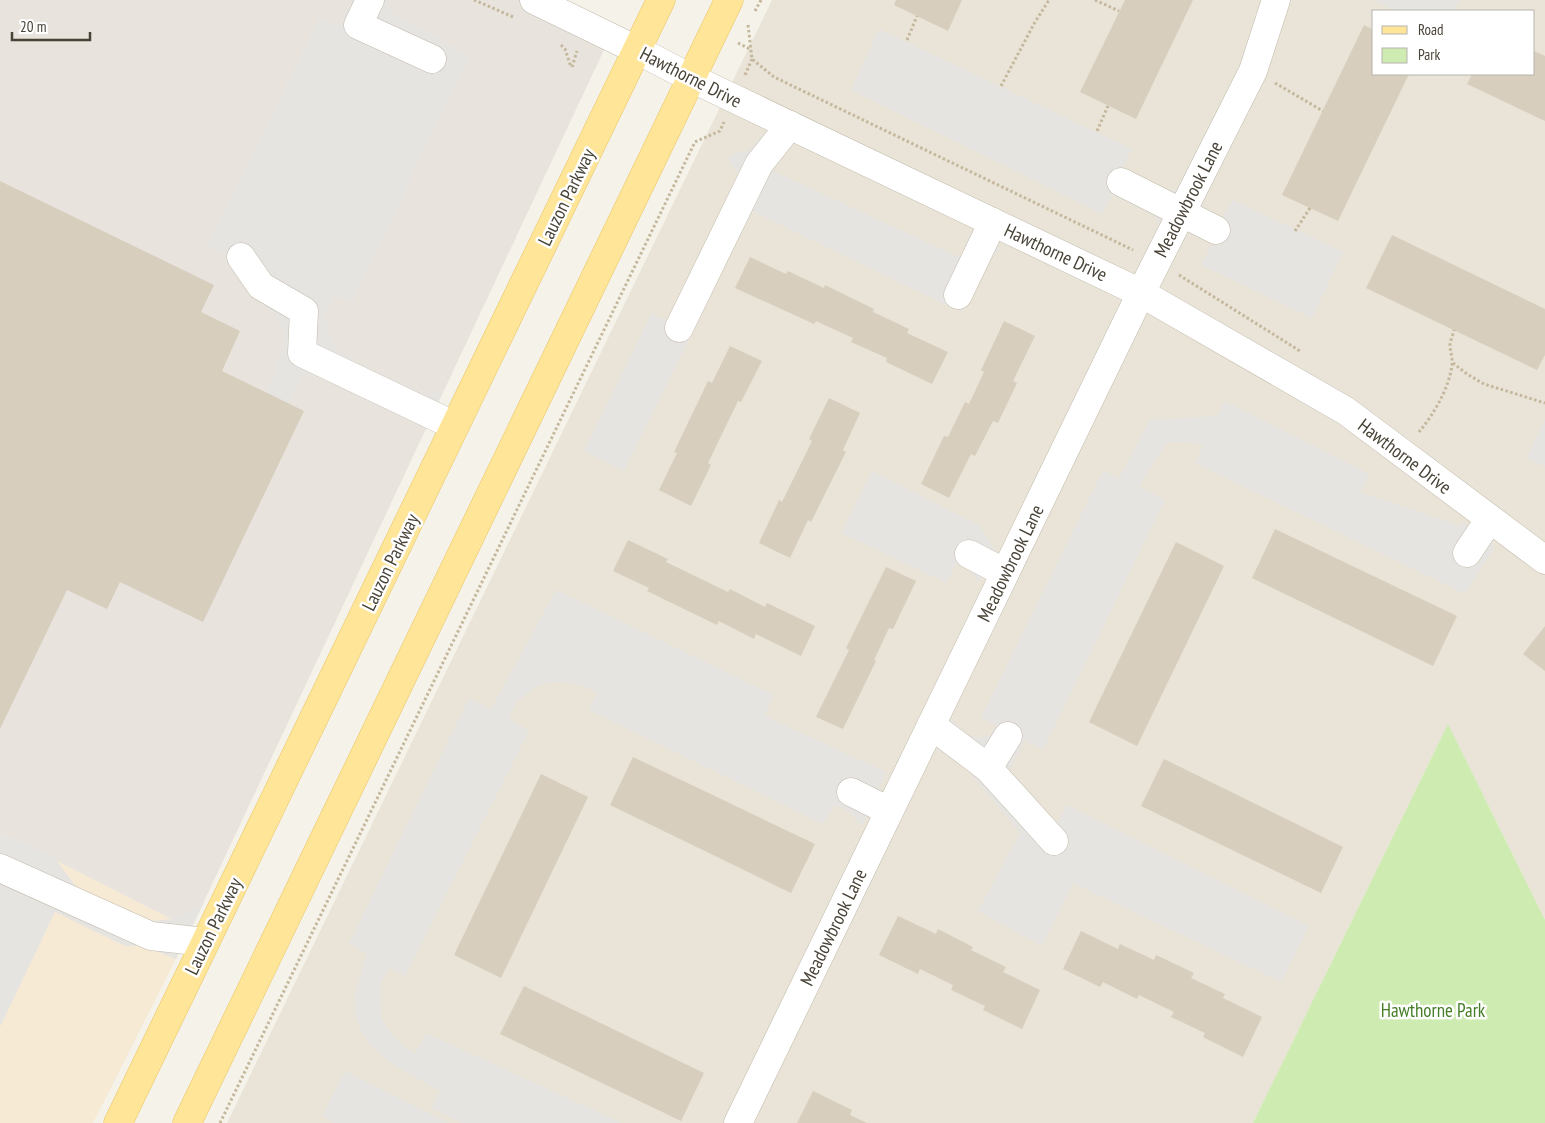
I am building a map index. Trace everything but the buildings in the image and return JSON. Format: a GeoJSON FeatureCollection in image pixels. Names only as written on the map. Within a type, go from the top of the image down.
{"type":"FeatureCollection","features":[{"type":"Feature","properties":{"kind":"main road","name":"Lauzon Parkway"},"geometry":{"type":"LineString","coordinates":[[118,1123],[661,0]]}},
{"type":"Feature","properties":{"kind":"main road"},"geometry":{"type":"LineString","coordinates":[[186,1123],[729,0]]}},
{"type":"Feature","properties":{"kind":"street"},"geometry":{"type":"LineString","coordinates":[[370,0],[358,25],[432,59]]}},
{"type":"Feature","properties":{"kind":"street","name":"Hawthorne Drive"},"geometry":{"type":"LineString","coordinates":[[534,0],[691,78],[1141,293],[1346,411],[1489,520],[1545,560]]}},
{"type":"Feature","properties":{"kind":"street","name":"Meadowbrook Lane"},"geometry":{"type":"LineString","coordinates":[[738,1123],[1141,293],[1253,71],[1276,0]]}},
{"type":"Feature","properties":{"kind":"street"},"geometry":{"type":"LineString","coordinates":[[679,328],[759,164],[790,125]]}},
{"type":"Feature","properties":{"kind":"street"},"geometry":{"type":"LineString","coordinates":[[1121,182],[1216,230]]}},
{"type":"Feature","properties":{"kind":"street"},"geometry":{"type":"LineString","coordinates":[[958,295],[993,222]]}},
{"type":"Feature","properties":{"kind":"street"},"geometry":{"type":"LineString","coordinates":[[242,257],[261,286],[304,311],[302,353],[455,426]]}},
{"type":"Feature","properties":{"kind":"street"},"geometry":{"type":"LineString","coordinates":[[1466,553],[1489,520]]}},
{"type":"Feature","properties":{"kind":"street"},"geometry":{"type":"LineString","coordinates":[[969,554],[1005,573]]}},
{"type":"Feature","properties":{"kind":"street"},"geometry":{"type":"LineString","coordinates":[[931,725],[988,768],[1054,840]]}},
{"type":"Feature","properties":{"kind":"street"},"geometry":{"type":"LineString","coordinates":[[988,768],[1008,736]]}},
{"type":"Feature","properties":{"kind":"street"},"geometry":{"type":"LineString","coordinates":[[851,792],[889,811]]}},
{"type":"Feature","properties":{"kind":"street"},"geometry":{"type":"LineString","coordinates":[[0,868],[151,936],[205,942]]}},
{"type":"Feature","properties":{"kind":"path"},"geometry":{"type":"LineString","coordinates":[[760,0],[748,26],[752,58],[774,77],[1133,250]]}},
{"type":"Feature","properties":{"kind":"path"},"geometry":{"type":"LineString","coordinates":[[1001,86],[1035,22],[1049,0]]}},
{"type":"Feature","properties":{"kind":"path"},"geometry":{"type":"LineString","coordinates":[[1095,0],[1119,11]]}},
{"type":"Feature","properties":{"kind":"path"},"geometry":{"type":"LineString","coordinates":[[907,40],[916,16]]}},
{"type":"Feature","properties":{"kind":"path"},"geometry":{"type":"LineString","coordinates":[[1273,82],[1323,111]]}},
{"type":"Feature","properties":{"kind":"path"},"geometry":{"type":"LineString","coordinates":[[1097,130],[1108,106]]}},
{"type":"Feature","properties":{"kind":"path"},"geometry":{"type":"LineString","coordinates":[[220,1123],[695,142],[720,131]]}},
{"type":"Feature","properties":{"kind":"path"},"geometry":{"type":"LineString","coordinates":[[1295,231],[1310,208]]}},
{"type":"Feature","properties":{"kind":"path"},"geometry":{"type":"LineString","coordinates":[[1419,432],[1440,400],[1453,363],[1450,344],[1454,330]]}},
{"type":"Feature","properties":{"kind":"path"},"geometry":{"type":"LineString","coordinates":[[1453,363],[1484,384],[1545,403]]}},
{"type":"Feature","properties":{"kind":"shaded area"},"geometry":{"type":"Polygon","coordinates":[[[0,0],[534,0],[610,37],[191,929],[0,832],[0,0]]]}},
{"type":"Feature","properties":{"kind":"shaded area"},"geometry":{"type":"Polygon","coordinates":[[[352,0],[388,0],[388,7],[398,18],[469,55],[352,303],[334,295],[325,314],[330,340],[345,356],[421,396],[443,392],[426,430],[405,415],[314,372],[304,374],[287,403],[266,392],[286,342],[282,324],[271,310],[253,298],[239,278],[235,259],[207,245],[319,18],[339,27],[352,0]]]}},
{"type":"Feature","properties":{"kind":"shaded area"},"geometry":{"type":"Polygon","coordinates":[[[772,0],[1545,0],[1545,920],[1448,724],[1253,1123],[227,1123],[772,0]]]}},
{"type":"Feature","properties":{"kind":"shaded area"},"geometry":{"type":"Polygon","coordinates":[[[1372,0],[1459,0],[1454,10],[1394,10],[1372,0]]]}},
{"type":"Feature","properties":{"kind":"shaded area"},"geometry":{"type":"Polygon","coordinates":[[[879,29],[1132,149],[1122,169],[1168,191],[1177,190],[1158,225],[1154,216],[1112,195],[1102,214],[851,90],[879,29]]]}},
{"type":"Feature","properties":{"kind":"shaded area"},"geometry":{"type":"Polygon","coordinates":[[[762,135],[790,146],[771,170],[961,258],[969,233],[1001,248],[986,260],[961,312],[752,211],[624,471],[584,451],[651,314],[671,322],[742,182],[728,157],[749,150],[762,135]]]}},
{"type":"Feature","properties":{"kind":"shaded area"},"geometry":{"type":"Polygon","coordinates":[[[1233,200],[1343,252],[1312,318],[1201,265],[1212,244],[1188,233],[1201,206],[1222,219],[1233,200]]]}},
{"type":"Feature","properties":{"kind":"shaded area"},"geometry":{"type":"Polygon","coordinates":[[[1225,401],[1369,474],[1361,492],[1460,526],[1463,522],[1495,546],[1465,594],[1195,463],[1203,445],[1186,442],[1168,442],[1149,469],[1140,487],[1165,500],[1043,750],[1024,740],[1002,788],[1058,822],[1067,805],[1309,926],[1281,982],[1073,883],[1042,946],[978,911],[1020,833],[954,754],[936,751],[951,719],[964,732],[977,738],[990,735],[996,725],[981,718],[1103,470],[1119,478],[1150,420],[1216,416],[1225,401]]]}},
{"type":"Feature","properties":{"kind":"shaded area"},"geometry":{"type":"Polygon","coordinates":[[[1545,419],[1545,467],[1527,458],[1545,419]]]}},
{"type":"Feature","properties":{"kind":"shaded area"},"geometry":{"type":"Polygon","coordinates":[[[872,471],[980,526],[993,548],[996,548],[979,583],[970,570],[956,564],[947,583],[841,533],[872,471]]]}},
{"type":"Feature","properties":{"kind":"shaded area"},"geometry":{"type":"Polygon","coordinates":[[[556,590],[774,695],[765,716],[886,772],[862,827],[849,811],[834,805],[823,824],[589,710],[597,693],[584,686],[566,682],[549,682],[534,688],[517,702],[509,718],[529,731],[405,976],[389,968],[381,982],[382,1019],[401,1044],[415,1054],[426,1033],[622,1123],[462,1123],[431,1108],[440,1091],[395,1066],[372,1047],[362,1033],[356,1016],[355,993],[367,954],[349,943],[469,698],[491,709],[556,590]]]}},
{"type":"Feature","properties":{"kind":"shaded area"},"geometry":{"type":"Polygon","coordinates":[[[0,832],[191,929],[93,1123],[0,1123],[0,832]]]}},
{"type":"Feature","properties":{"kind":"shaded area"},"geometry":{"type":"Polygon","coordinates":[[[0,832],[55,859],[78,889],[149,921],[173,919],[204,902],[176,959],[142,946],[125,946],[55,912],[0,1027],[0,832]]]}},
{"type":"Feature","properties":{"kind":"shaded area"},"geometry":{"type":"Polygon","coordinates":[[[345,1071],[449,1123],[335,1123],[322,1116],[345,1071]]]}},
{"type":"Feature","properties":{"kind":"green space","name":"Hawthorne Park"},"geometry":{"type":"Polygon","coordinates":[[[1448,724],[1545,920],[1545,1123],[1253,1123],[1448,724]]]}}]}
